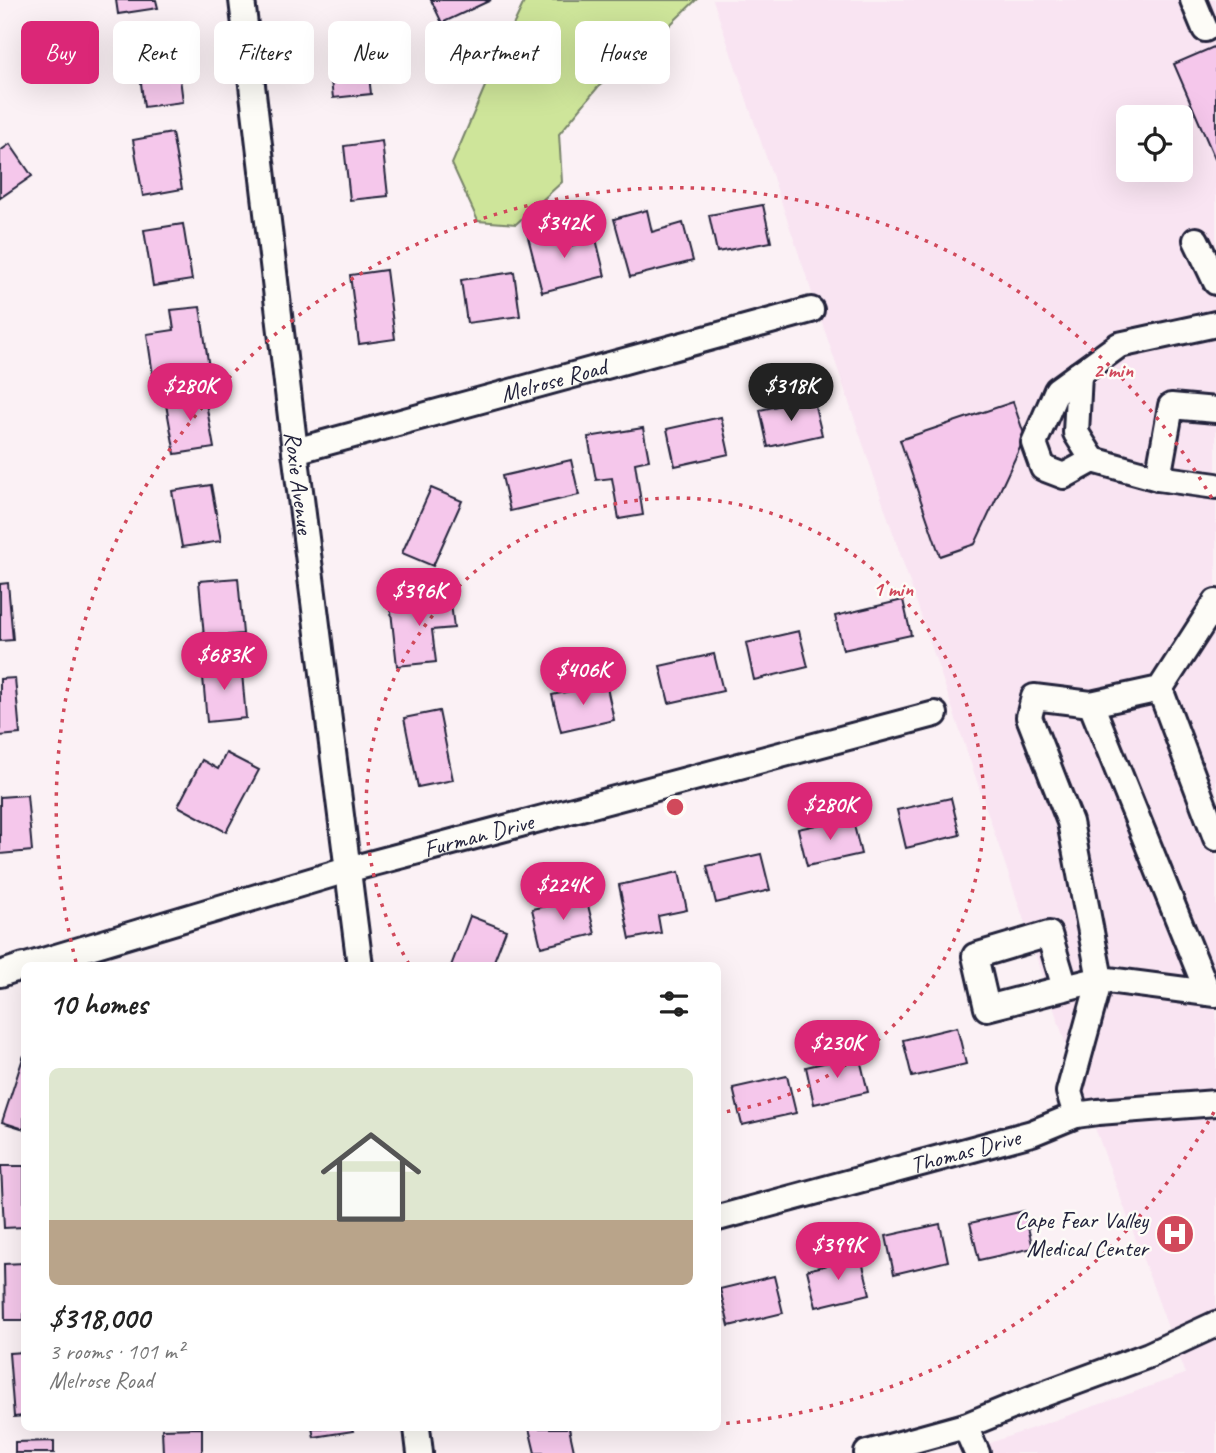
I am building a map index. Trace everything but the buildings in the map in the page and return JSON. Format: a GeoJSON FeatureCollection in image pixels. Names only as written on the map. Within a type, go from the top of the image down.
{"type":"FeatureCollection","features":[{"type":"Feature","properties":{"kind":"street","name":"Roxie Avenue"},"geometry":{"type":"LineString","coordinates":[[242,0],[358,962]]}},
{"type":"Feature","properties":{"kind":"street"},"geometry":{"type":"LineString","coordinates":[[1193,0],[1205,29]]}},
{"type":"Feature","properties":{"kind":"street"},"geometry":{"type":"LineString","coordinates":[[1196,240],[1216,282]]}},
{"type":"Feature","properties":{"kind":"street","name":"Melrose Road"},"geometry":{"type":"LineString","coordinates":[[295,450],[811,310]]}},
{"type":"Feature","properties":{"kind":"street"},"geometry":{"type":"LineString","coordinates":[[1093,460],[1064,476],[1043,468],[1034,443],[1057,390],[1119,345],[1216,324]]}},
{"type":"Feature","properties":{"kind":"street"},"geometry":{"type":"LineString","coordinates":[[1079,374],[1076,433],[1093,460],[1158,478],[1216,486]]}},
{"type":"Feature","properties":{"kind":"street"},"geometry":{"type":"LineString","coordinates":[[1158,478],[1171,406],[1216,410]]}},
{"type":"Feature","properties":{"kind":"street"},"geometry":{"type":"LineString","coordinates":[[1076,1115],[1069,1092],[1100,979],[1070,822],[1029,717],[1034,697],[1091,704],[1160,689],[1216,603]]}},
{"type":"Feature","properties":{"kind":"street"},"geometry":{"type":"LineString","coordinates":[[1160,689],[1216,838]]}},
{"type":"Feature","properties":{"kind":"street"},"geometry":{"type":"LineString","coordinates":[[1091,704],[1212,994]]}},
{"type":"Feature","properties":{"kind":"street","name":"Furman Drive"},"geometry":{"type":"LineString","coordinates":[[38,962],[347,870],[935,714]]}},
{"type":"Feature","properties":{"kind":"street","name":"Furman Drive"},"geometry":{"type":"LineString","coordinates":[[0,974],[21,967]]}},
{"type":"Feature","properties":{"kind":"street"},"geometry":{"type":"LineString","coordinates":[[1065,988],[1100,979],[1212,994]]}},
{"type":"Feature","properties":{"kind":"street","name":"Thomas Drive"},"geometry":{"type":"LineString","coordinates":[[721,1217],[1032,1133],[1076,1115],[1216,1103]]}},
{"type":"Feature","properties":{"kind":"street"},"geometry":{"type":"LineString","coordinates":[[867,1453],[965,1426],[1149,1355],[1216,1324]]}},
{"type":"Feature","properties":{"kind":"street"},"geometry":{"type":"LineString","coordinates":[[965,1426],[977,1453]]}},
{"type":"Feature","properties":{"kind":"street"},"geometry":{"type":"LineString","coordinates":[[417,1431],[420,1453]]}},
{"type":"Feature","properties":{"kind":"shaded area"},"geometry":{"type":"Polygon","coordinates":[[[713,0],[1216,0],[1216,1453],[962,1453],[1185,1374],[1083,1095],[713,0]]]}},
{"type":"Feature","properties":{"kind":"green space"},"geometry":{"type":"Polygon","coordinates":[[[525,0],[696,0],[670,25],[670,21],[575,21],[575,84],[602,84],[559,134],[562,182],[516,224],[478,221],[452,164],[486,84],[561,84],[561,21],[515,21],[525,0]]]}},
{"type":"Feature","properties":{"kind":"place","name":"Cape Fear Valley Medical Center"},"geometry":{"type":"Point","coordinates":[1175,1234]}}]}
